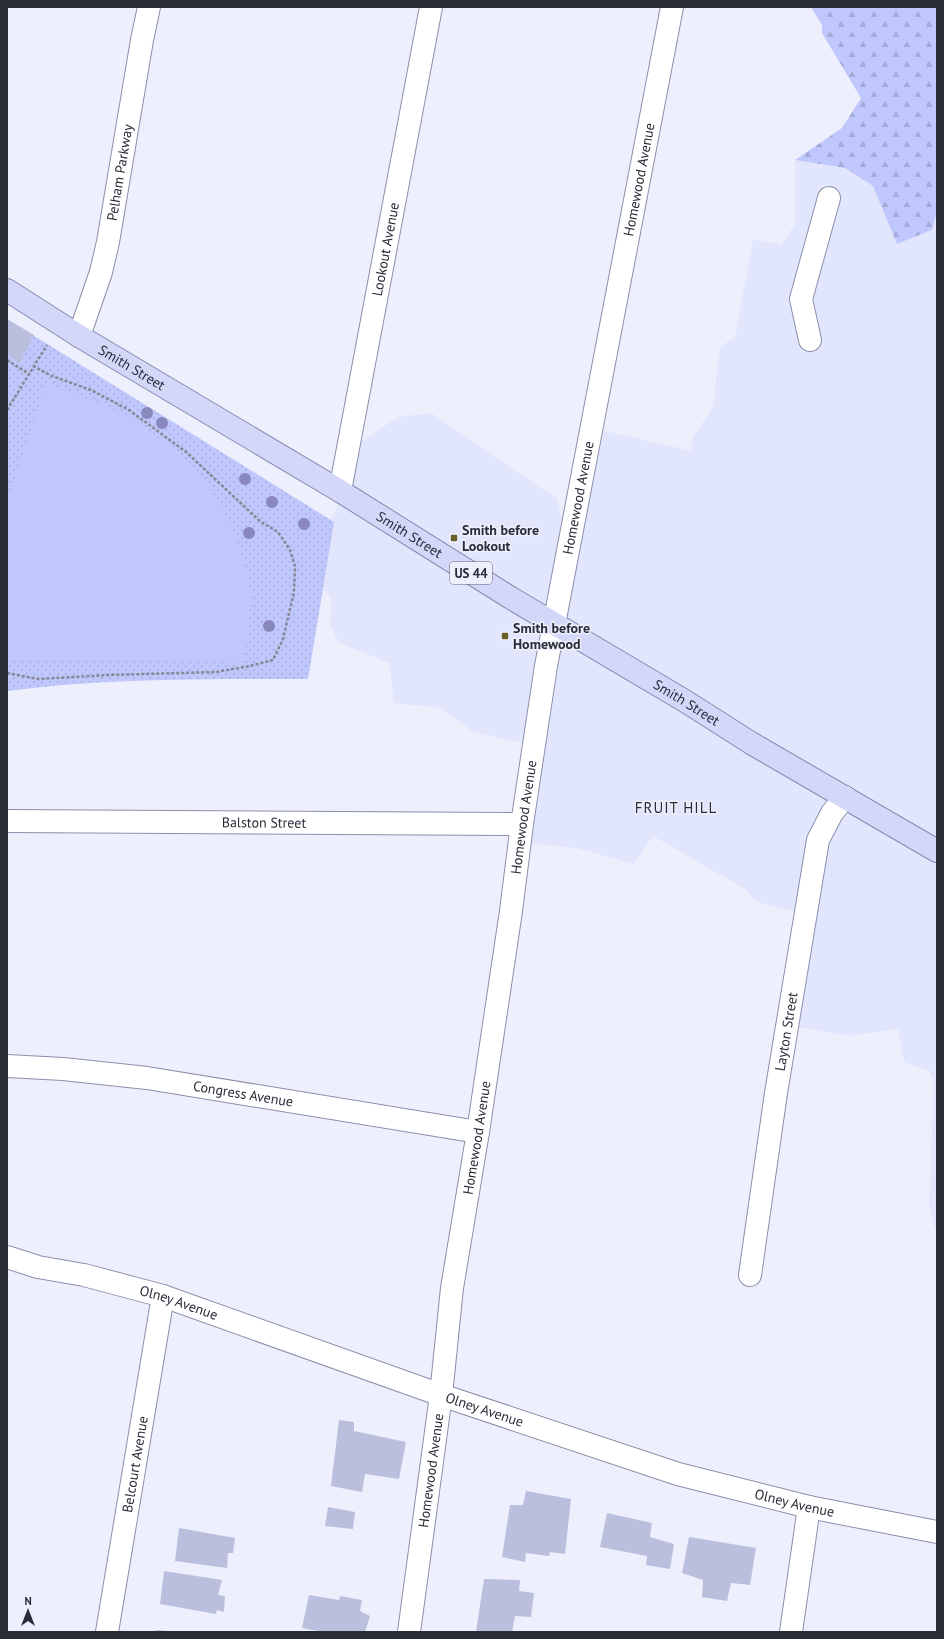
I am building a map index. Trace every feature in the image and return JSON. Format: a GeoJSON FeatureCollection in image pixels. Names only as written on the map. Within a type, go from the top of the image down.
{"type":"FeatureCollection","features":[{"type":"Feature","properties":{"kind":"main road","name":"Smith Street"},"geometry":{"type":"LineString","coordinates":[[7,290],[79,336],[340,491],[511,598],[554,622],[685,701],[751,743],[937,851]]}},
{"type":"Feature","properties":{"kind":"street","name":"Pelham Parkway"},"geometry":{"type":"LineString","coordinates":[[79,336],[101,272],[108,242],[142,40],[149,7]]}},
{"type":"Feature","properties":{"kind":"street","name":"Lookout Avenue"},"geometry":{"type":"LineString","coordinates":[[340,491],[431,7]]}},
{"type":"Feature","properties":{"kind":"street","name":"Homewood Avenue"},"geometry":{"type":"LineString","coordinates":[[409,1632],[441,1395],[452,1288],[478,1132],[511,911],[522,824],[554,622],[672,7]]}},
{"type":"Feature","properties":{"kind":"street"},"geometry":{"type":"LineString","coordinates":[[810,340],[801,298],[829,198]]}},
{"type":"Feature","properties":{"kind":"street","name":"Layton Street"},"geometry":{"type":"LineString","coordinates":[[750,1275],[776,1092],[818,840],[832,813],[845,797]]}},
{"type":"Feature","properties":{"kind":"street","name":"Balston Street"},"geometry":{"type":"LineString","coordinates":[[7,821],[522,824]]}},
{"type":"Feature","properties":{"kind":"street","name":"Congress Avenue"},"geometry":{"type":"LineString","coordinates":[[7,1066],[63,1068],[147,1078],[478,1132]]}},
{"type":"Feature","properties":{"kind":"street","name":"Olney Avenue"},"geometry":{"type":"LineString","coordinates":[[7,1258],[38,1267],[84,1275],[163,1296],[441,1395],[678,1474],[809,1507],[937,1532]]}},
{"type":"Feature","properties":{"kind":"street","name":"Olney Avenue"},"geometry":{"type":"LineString","coordinates":[[7,1272],[38,1267]]}},
{"type":"Feature","properties":{"kind":"street","name":"Belcourt Avenue"},"geometry":{"type":"LineString","coordinates":[[107,1632],[163,1296]]}},
{"type":"Feature","properties":{"kind":"street"},"geometry":{"type":"LineString","coordinates":[[791,1632],[809,1507]]}},
{"type":"Feature","properties":{"kind":"path"},"geometry":{"type":"LineString","coordinates":[[7,410],[50,339]]}},
{"type":"Feature","properties":{"kind":"path"},"geometry":{"type":"LineString","coordinates":[[7,360],[29,374]]}},
{"type":"Feature","properties":{"kind":"path"},"geometry":{"type":"LineString","coordinates":[[7,673],[38,679],[109,675],[216,672],[250,666],[272,660],[283,639],[294,592],[295,566],[290,550],[278,532],[261,522],[186,452],[129,410],[91,390],[52,376],[33,366]]}},
{"type":"Feature","properties":{"kind":"shaded area"},"geometry":{"type":"Polygon","coordinates":[[[795,160],[845,168],[874,186],[897,244],[932,230],[937,211],[937,1235],[929,1207],[934,1082],[929,1071],[904,1062],[898,1029],[849,1036],[792,1026],[810,916],[758,902],[745,889],[653,836],[634,864],[577,848],[521,843],[527,744],[473,732],[441,708],[394,703],[389,663],[339,643],[330,624],[331,597],[312,578],[309,560],[340,501],[346,452],[398,417],[431,413],[558,499],[566,553],[597,429],[691,451],[693,437],[713,407],[720,347],[735,337],[753,239],[781,245],[795,224],[795,160]]]}},
{"type":"Feature","properties":{"kind":"green space"},"geometry":{"type":"Polygon","coordinates":[[[811,7],[937,7],[937,211],[932,230],[897,244],[873,186],[845,168],[795,160],[842,128],[861,98],[822,33],[822,25],[811,7]]]}},
{"type":"Feature","properties":{"kind":"green space"},"geometry":{"type":"Polygon","coordinates":[[[7,319],[334,522],[308,679],[119,681],[7,691],[7,319]]]}},
{"type":"Feature","properties":{"kind":"green space"},"geometry":{"type":"Polygon","coordinates":[[[45,383],[89,399],[138,421],[200,473],[220,505],[239,545],[252,593],[248,633],[243,662],[9,659],[7,656],[7,506],[45,383]]]}},
{"type":"Feature","properties":{"kind":"building"},"geometry":{"type":"Polygon","coordinates":[[[7,319],[34,335],[20,363],[7,355],[7,319]]]}},
{"type":"Feature","properties":{"kind":"building"},"geometry":{"type":"Polygon","coordinates":[[[339,1420],[354,1422],[354,1431],[406,1442],[399,1479],[365,1474],[362,1492],[331,1486],[339,1420]]]}},
{"type":"Feature","properties":{"kind":"building"},"geometry":{"type":"Polygon","coordinates":[[[526,1491],[571,1499],[565,1554],[550,1552],[549,1556],[526,1553],[525,1562],[502,1557],[510,1505],[523,1505],[526,1491]]]}},
{"type":"Feature","properties":{"kind":"building"},"geometry":{"type":"Polygon","coordinates":[[[328,1507],[355,1512],[353,1529],[325,1526],[328,1507]]]}},
{"type":"Feature","properties":{"kind":"building"},"geometry":{"type":"Polygon","coordinates":[[[607,1513],[652,1523],[650,1537],[674,1544],[670,1569],[646,1565],[647,1556],[600,1547],[607,1513]]]}},
{"type":"Feature","properties":{"kind":"building"},"geometry":{"type":"Polygon","coordinates":[[[179,1528],[235,1538],[233,1553],[228,1553],[227,1568],[175,1561],[179,1528]]]}},
{"type":"Feature","properties":{"kind":"building"},"geometry":{"type":"Polygon","coordinates":[[[689,1537],[756,1548],[750,1585],[731,1583],[727,1601],[702,1597],[703,1580],[682,1573],[689,1537]]]}},
{"type":"Feature","properties":{"kind":"building"},"geometry":{"type":"Polygon","coordinates":[[[164,1571],[222,1580],[218,1595],[225,1596],[224,1612],[217,1610],[216,1614],[160,1604],[164,1571]]]}},
{"type":"Feature","properties":{"kind":"building"},"geometry":{"type":"Polygon","coordinates":[[[484,1579],[520,1580],[519,1591],[534,1593],[531,1617],[515,1616],[512,1632],[476,1632],[484,1579]]]}},
{"type":"Feature","properties":{"kind":"building"},"geometry":{"type":"Polygon","coordinates":[[[309,1595],[339,1600],[340,1596],[362,1600],[360,1611],[370,1616],[365,1632],[323,1632],[302,1628],[309,1595]]]}},
{"type":"Feature","properties":{"kind":"building"},"geometry":{"type":"Polygon","coordinates":[[[156,1630],[168,1631],[168,1632],[156,1632],[156,1630]]]}},
{"type":"Feature","properties":{"kind":"place","name":"Smith before Lookout"},"geometry":{"type":"Point","coordinates":[454,538]}},
{"type":"Feature","properties":{"kind":"place","name":"Smith before Homewood"},"geometry":{"type":"Point","coordinates":[505,636]}},
{"type":"Feature","properties":{"kind":"district","name":"FRUIT HILL"},"geometry":{"type":"Point","coordinates":[676,807]}}]}
